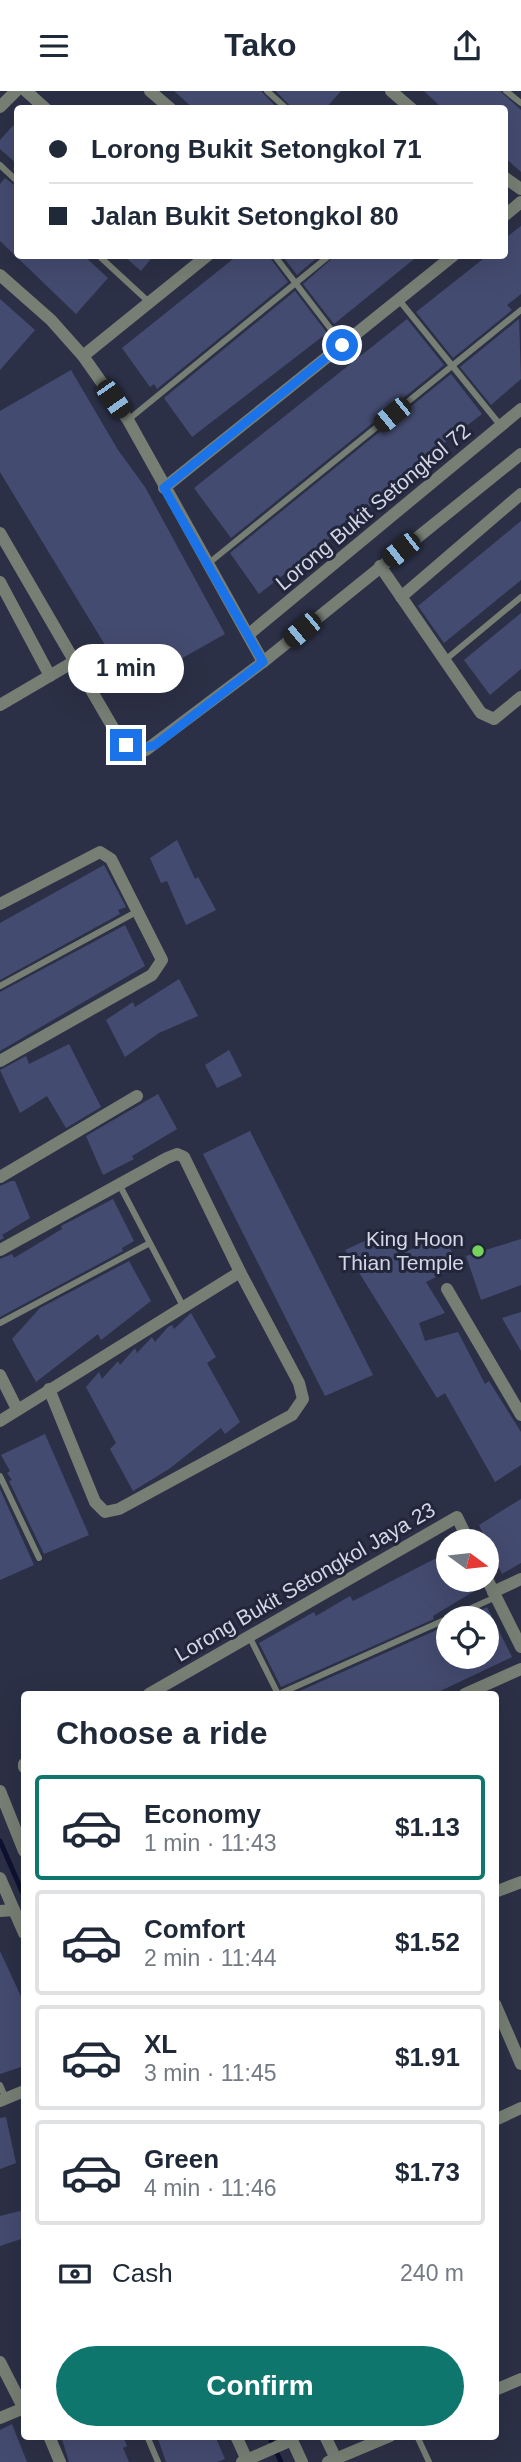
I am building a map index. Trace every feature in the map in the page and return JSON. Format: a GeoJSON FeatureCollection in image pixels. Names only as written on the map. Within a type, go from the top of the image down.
{"type":"FeatureCollection","features":[{"type":"Feature","properties":{"kind":"street"},"geometry":{"type":"LineString","coordinates":[[0,107],[16,91]]}},
{"type":"Feature","properties":{"kind":"street"},"geometry":{"type":"LineString","coordinates":[[26,91],[42,105]]}},
{"type":"Feature","properties":{"kind":"street"},"geometry":{"type":"LineString","coordinates":[[150,91],[166,105]]}},
{"type":"Feature","properties":{"kind":"street"},"geometry":{"type":"LineString","coordinates":[[83,356],[203,259]]}},
{"type":"Feature","properties":{"kind":"street"},"geometry":{"type":"LineString","coordinates":[[164,488],[449,259]]}},
{"type":"Feature","properties":{"kind":"street"},"geometry":{"type":"LineString","coordinates":[[0,275],[51,320],[83,356],[128,420],[263,662]]}},
{"type":"Feature","properties":{"kind":"street","name":"Lorong Bukit Setongkol 72"},"geometry":{"type":"LineString","coordinates":[[249,634],[521,409]]}},
{"type":"Feature","properties":{"kind":"street"},"geometry":{"type":"LineString","coordinates":[[0,533],[118,738],[136,750],[155,745],[263,662],[521,454]]}},
{"type":"Feature","properties":{"kind":"street"},"geometry":{"type":"LineString","coordinates":[[401,597],[521,494]]}},
{"type":"Feature","properties":{"kind":"street"},"geometry":{"type":"LineString","coordinates":[[380,566],[444,661],[488,718],[494,719],[521,697]]}},
{"type":"Feature","properties":{"kind":"street"},"geometry":{"type":"LineString","coordinates":[[0,582],[50,676]]}},
{"type":"Feature","properties":{"kind":"street"},"geometry":{"type":"LineString","coordinates":[[0,705],[75,661]]}},
{"type":"Feature","properties":{"kind":"street"},"geometry":{"type":"LineString","coordinates":[[0,904],[100,852],[106,855],[162,955],[156,973],[0,1061]]}},
{"type":"Feature","properties":{"kind":"street"},"geometry":{"type":"LineString","coordinates":[[0,1177],[136,1096]]}},
{"type":"Feature","properties":{"kind":"street"},"geometry":{"type":"LineString","coordinates":[[0,1250],[177,1154],[184,1157],[240,1272],[299,1383],[303,1399],[292,1415],[119,1509],[105,1512],[95,1502],[49,1389]]}},
{"type":"Feature","properties":{"kind":"street"},"geometry":{"type":"LineString","coordinates":[[0,1421],[240,1272]]}},
{"type":"Feature","properties":{"kind":"street"},"geometry":{"type":"LineString","coordinates":[[447,1289],[521,1415]]}},
{"type":"Feature","properties":{"kind":"street"},"geometry":{"type":"LineString","coordinates":[[0,1375],[18,1409]]}},
{"type":"Feature","properties":{"kind":"street","name":"Lorong Bukit Setongkol Jaya 23"},"geometry":{"type":"LineString","coordinates":[[167,1689],[249,1636],[457,1517],[463,1529]]}},
{"type":"Feature","properties":{"kind":"street"},"geometry":{"type":"LineString","coordinates":[[521,1579],[495,1594],[521,1647]]}},
{"type":"Feature","properties":{"kind":"street"},"geometry":{"type":"LineString","coordinates":[[472,1691],[521,1669]]}},
{"type":"Feature","properties":{"kind":"street"},"geometry":{"type":"LineString","coordinates":[[0,1791],[21,1844]]}},
{"type":"Feature","properties":{"kind":"street"},"geometry":{"type":"LineString","coordinates":[[0,1878],[21,1926]]}},
{"type":"Feature","properties":{"kind":"street"},"geometry":{"type":"LineString","coordinates":[[499,1890],[521,1882]]}},
{"type":"Feature","properties":{"kind":"street"},"geometry":{"type":"LineString","coordinates":[[0,1911],[14,1910]]}},
{"type":"Feature","properties":{"kind":"street"},"geometry":{"type":"LineString","coordinates":[[499,2013],[521,2064]]}},
{"type":"Feature","properties":{"kind":"street"},"geometry":{"type":"LineString","coordinates":[[3,2100],[21,2092]]}},
{"type":"Feature","properties":{"kind":"street"},"geometry":{"type":"LineString","coordinates":[[499,2118],[521,2108]]}},
{"type":"Feature","properties":{"kind":"street"},"geometry":{"type":"LineString","coordinates":[[0,2362],[21,2403]]}},
{"type":"Feature","properties":{"kind":"street"},"geometry":{"type":"LineString","coordinates":[[499,2388],[521,2379]]}},
{"type":"Feature","properties":{"kind":"street"},"geometry":{"type":"LineString","coordinates":[[0,2418],[21,2410]]}},
{"type":"Feature","properties":{"kind":"street"},"geometry":{"type":"LineString","coordinates":[[50,2440],[60,2462]]}},
{"type":"Feature","properties":{"kind":"street"},"geometry":{"type":"LineString","coordinates":[[237,2440],[245,2461],[263,2456],[289,2440],[302,2462]]}},
{"type":"Feature","properties":{"kind":"street"},"geometry":{"type":"LineString","coordinates":[[326,2440],[332,2461],[381,2440]]}},
{"type":"Feature","properties":{"kind":"lane"},"geometry":{"type":"LineString","coordinates":[[267,91],[283,105]]}},
{"type":"Feature","properties":{"kind":"lane"},"geometry":{"type":"LineString","coordinates":[[506,91],[521,103]]}},
{"type":"Feature","properties":{"kind":"lane"},"geometry":{"type":"LineString","coordinates":[[0,165],[14,177]]}},
{"type":"Feature","properties":{"kind":"lane"},"geometry":{"type":"LineString","coordinates":[[102,259],[150,303]]}},
{"type":"Feature","properties":{"kind":"lane"},"geometry":{"type":"LineString","coordinates":[[277,259],[342,345]]}},
{"type":"Feature","properties":{"kind":"lane"},"geometry":{"type":"LineString","coordinates":[[128,420],[325,259]]}},
{"type":"Feature","properties":{"kind":"lane"},"geometry":{"type":"LineString","coordinates":[[398,300],[501,426]]}},
{"type":"Feature","properties":{"kind":"lane"},"geometry":{"type":"LineString","coordinates":[[209,563],[521,310]]}},
{"type":"Feature","properties":{"kind":"lane"},"geometry":{"type":"LineString","coordinates":[[444,661],[521,597]]}},
{"type":"Feature","properties":{"kind":"lane"},"geometry":{"type":"LineString","coordinates":[[0,986],[138,911]]}},
{"type":"Feature","properties":{"kind":"lane"},"geometry":{"type":"LineString","coordinates":[[118,1184],[184,1308]]}},
{"type":"Feature","properties":{"kind":"lane"},"geometry":{"type":"LineString","coordinates":[[0,1323],[149,1244]]}},
{"type":"Feature","properties":{"kind":"lane"},"geometry":{"type":"LineString","coordinates":[[0,1476],[39,1558]]}},
{"type":"Feature","properties":{"kind":"lane"},"geometry":{"type":"LineString","coordinates":[[285,1691],[495,1594]]}},
{"type":"Feature","properties":{"kind":"lane"},"geometry":{"type":"LineString","coordinates":[[249,1636],[276,1691]]}},
{"type":"Feature","properties":{"kind":"lane"},"geometry":{"type":"LineString","coordinates":[[0,2085],[3,2100]]}},
{"type":"Feature","properties":{"kind":"lane"},"geometry":{"type":"LineString","coordinates":[[149,2440],[158,2462]]}},
{"type":"Feature","properties":{"kind":"lane"},"geometry":{"type":"LineString","coordinates":[[419,2440],[429,2462]]}},
{"type":"Feature","properties":{"kind":"building"},"geometry":{"type":"Polygon","coordinates":[[[174,91],[261,91],[274,105],[190,105],[174,91]]]}},
{"type":"Feature","properties":{"kind":"building"},"geometry":{"type":"Polygon","coordinates":[[[276,91],[341,91],[329,105],[289,105],[276,91]]]}},
{"type":"Feature","properties":{"kind":"building"},"geometry":{"type":"Polygon","coordinates":[[[424,91],[500,91],[521,110],[521,172],[508,161],[508,105],[439,105],[424,91]]]}},
{"type":"Feature","properties":{"kind":"building"},"geometry":{"type":"Polygon","coordinates":[[[14,124],[14,161],[0,149],[0,140],[14,124]]]}},
{"type":"Feature","properties":{"kind":"building"},"geometry":{"type":"Polygon","coordinates":[[[5,178],[14,185],[14,254],[0,241],[0,184],[5,178]]]}},
{"type":"Feature","properties":{"kind":"building"},"geometry":{"type":"Polygon","coordinates":[[[521,226],[521,294],[507,305],[512,310],[453,358],[416,312],[483,259],[508,259],[508,236],[521,226]]]}},
{"type":"Feature","properties":{"kind":"building"},"geometry":{"type":"Polygon","coordinates":[[[19,259],[87,259],[108,278],[76,314],[19,259]]]}},
{"type":"Feature","properties":{"kind":"building"},"geometry":{"type":"Polygon","coordinates":[[[128,259],[151,259],[141,271],[128,259]]]}},
{"type":"Feature","properties":{"kind":"building"},"geometry":{"type":"Polygon","coordinates":[[[233,259],[271,259],[288,282],[157,389],[154,384],[150,387],[122,348],[233,259]]]}},
{"type":"Feature","properties":{"kind":"building"},"geometry":{"type":"Polygon","coordinates":[[[285,259],[315,259],[297,275],[285,259]]]}},
{"type":"Feature","properties":{"kind":"building"},"geometry":{"type":"Polygon","coordinates":[[[331,259],[414,259],[334,324],[303,284],[331,259]]]}},
{"type":"Feature","properties":{"kind":"building"},"geometry":{"type":"Polygon","coordinates":[[[295,291],[327,333],[192,437],[164,398],[295,291]]]}},
{"type":"Feature","properties":{"kind":"building"},"geometry":{"type":"Polygon","coordinates":[[[0,299],[35,330],[0,370],[0,299]]]}},
{"type":"Feature","properties":{"kind":"building"},"geometry":{"type":"Polygon","coordinates":[[[407,319],[444,365],[231,538],[194,488],[407,319]]]}},
{"type":"Feature","properties":{"kind":"building"},"geometry":{"type":"Polygon","coordinates":[[[519,319],[521,379],[491,405],[460,367],[519,319]]]}},
{"type":"Feature","properties":{"kind":"building"},"geometry":{"type":"Polygon","coordinates":[[[71,370],[118,450],[145,487],[225,634],[170,665],[173,669],[133,691],[0,472],[0,411],[71,370]]]}},
{"type":"Feature","properties":{"kind":"building"},"geometry":{"type":"Polygon","coordinates":[[[451,374],[482,414],[396,480],[398,482],[369,503],[371,506],[259,594],[230,553],[451,374]]]}},
{"type":"Feature","properties":{"kind":"building"},"geometry":{"type":"Polygon","coordinates":[[[521,521],[521,580],[444,643],[418,606],[521,521]]]}},
{"type":"Feature","properties":{"kind":"building"},"geometry":{"type":"Polygon","coordinates":[[[521,613],[521,669],[490,695],[464,660],[521,613]]]}},
{"type":"Feature","properties":{"kind":"building"},"geometry":{"type":"Polygon","coordinates":[[[177,840],[195,879],[198,877],[216,910],[186,925],[167,881],[161,883],[150,858],[177,840]]]}},
{"type":"Feature","properties":{"kind":"building"},"geometry":{"type":"Polygon","coordinates":[[[104,865],[126,907],[118,910],[120,914],[0,980],[0,923],[104,865]]]}},
{"type":"Feature","properties":{"kind":"building"},"geometry":{"type":"Polygon","coordinates":[[[125,925],[145,966],[0,1051],[0,992],[125,925]]]}},
{"type":"Feature","properties":{"kind":"building"},"geometry":{"type":"Polygon","coordinates":[[[179,979],[198,1016],[159,1033],[125,1057],[106,1020],[133,1002],[135,1007],[179,979]]]}},
{"type":"Feature","properties":{"kind":"building"},"geometry":{"type":"Polygon","coordinates":[[[69,1044],[101,1107],[66,1128],[47,1096],[20,1113],[0,1070],[26,1056],[29,1064],[69,1044]]]}},
{"type":"Feature","properties":{"kind":"building"},"geometry":{"type":"Polygon","coordinates":[[[229,1050],[242,1076],[217,1088],[205,1065],[229,1050]]]}},
{"type":"Feature","properties":{"kind":"building"},"geometry":{"type":"Polygon","coordinates":[[[158,1094],[177,1129],[132,1156],[134,1159],[103,1175],[86,1136],[158,1094]]]}},
{"type":"Feature","properties":{"kind":"building"},"geometry":{"type":"Polygon","coordinates":[[[250,1131],[373,1375],[325,1396],[203,1154],[250,1131]]]}},
{"type":"Feature","properties":{"kind":"building"},"geometry":{"type":"Polygon","coordinates":[[[15,1181],[30,1218],[2,1235],[4,1238],[0,1240],[0,1186],[15,1181]]]}},
{"type":"Feature","properties":{"kind":"building"},"geometry":{"type":"Polygon","coordinates":[[[113,1199],[134,1241],[122,1248],[123,1251],[0,1317],[0,1259],[12,1254],[14,1258],[62,1229],[61,1226],[113,1199]]]}},
{"type":"Feature","properties":{"kind":"building"},"geometry":{"type":"Polygon","coordinates":[[[386,1231],[399,1255],[441,1235],[461,1265],[426,1282],[445,1313],[419,1323],[425,1341],[458,1332],[485,1384],[489,1381],[521,1432],[521,1465],[495,1482],[445,1393],[437,1398],[345,1250],[386,1231]]]}},
{"type":"Feature","properties":{"kind":"building"},"geometry":{"type":"Polygon","coordinates":[[[521,1239],[521,1285],[481,1300],[466,1256],[521,1239]]]}},
{"type":"Feature","properties":{"kind":"building"},"geometry":{"type":"Polygon","coordinates":[[[129,1261],[151,1301],[101,1340],[98,1334],[36,1382],[12,1339],[40,1308],[129,1261]]]}},
{"type":"Feature","properties":{"kind":"building"},"geometry":{"type":"Polygon","coordinates":[[[521,1312],[521,1351],[502,1318],[521,1312]]]}},
{"type":"Feature","properties":{"kind":"building"},"geometry":{"type":"Polygon","coordinates":[[[191,1313],[216,1357],[207,1363],[240,1422],[225,1434],[221,1428],[169,1469],[133,1491],[110,1449],[116,1443],[86,1387],[99,1372],[102,1379],[118,1361],[120,1365],[135,1348],[137,1353],[152,1337],[155,1342],[168,1327],[172,1325],[174,1329],[191,1313]]]}},
{"type":"Feature","properties":{"kind":"building"},"geometry":{"type":"Polygon","coordinates":[[[45,1434],[89,1535],[44,1554],[9,1481],[12,1480],[7,1473],[10,1471],[1,1455],[45,1434]]]}},
{"type":"Feature","properties":{"kind":"building"},"geometry":{"type":"Polygon","coordinates":[[[0,1489],[34,1565],[0,1580],[0,1489]]]}},
{"type":"Feature","properties":{"kind":"building"},"geometry":{"type":"Polygon","coordinates":[[[521,1499],[521,1563],[502,1574],[499,1568],[499,1529],[481,1529],[479,1525],[521,1499]]]}},
{"type":"Feature","properties":{"kind":"building"},"geometry":{"type":"Polygon","coordinates":[[[436,1558],[436,1593],[471,1593],[450,1606],[436,1606],[434,1619],[281,1687],[259,1643],[314,1612],[316,1616],[350,1596],[353,1601],[436,1558]]]}},
{"type":"Feature","properties":{"kind":"building"},"geometry":{"type":"Polygon","coordinates":[[[436,1630],[436,1669],[487,1669],[440,1691],[300,1691],[436,1630]]]}},
{"type":"Feature","properties":{"kind":"building"},"geometry":{"type":"Polygon","coordinates":[[[499,1631],[512,1657],[499,1663],[499,1631]]]}},
{"type":"Feature","properties":{"kind":"building"},"geometry":{"type":"Polygon","coordinates":[[[0,1951],[21,1996],[21,2067],[0,2074],[0,1951]]]}},
{"type":"Feature","properties":{"kind":"building"},"geometry":{"type":"Polygon","coordinates":[[[6,2117],[16,2163],[0,2169],[0,2118],[6,2117]]]}},
{"type":"Feature","properties":{"kind":"building"},"geometry":{"type":"Polygon","coordinates":[[[21,2211],[21,2239],[0,2246],[0,2216],[21,2211]]]}},
{"type":"Feature","properties":{"kind":"building"},"geometry":{"type":"Polygon","coordinates":[[[12,2424],[27,2462],[0,2462],[0,2430],[12,2424]]]}},
{"type":"Feature","properties":{"kind":"building"},"geometry":{"type":"Polygon","coordinates":[[[62,2440],[125,2440],[127,2446],[123,2448],[129,2462],[69,2462],[62,2440]]]}},
{"type":"Feature","properties":{"kind":"building"},"geometry":{"type":"Polygon","coordinates":[[[158,2440],[217,2440],[225,2459],[217,2462],[166,2462],[158,2440]]]}},
{"type":"Feature","properties":{"kind":"waterway"},"geometry":{"type":"LineString","coordinates":[[0,1841],[21,1889]]}},
{"type":"Feature","properties":{"kind":"waterway"},"geometry":{"type":"LineString","coordinates":[[271,2440],[281,2462]]}},
{"type":"Feature","properties":{"kind":"place","name":"King Hoon Thian Temple"},"geometry":{"type":"Point","coordinates":[478,1251]}},
{"type":"Feature","properties":{"kind":"route"},"geometry":{"type":"LineString","coordinates":[[126,745],[136,750],[146,750],[155,745],[263,662],[164,488],[342,345]]}}]}
